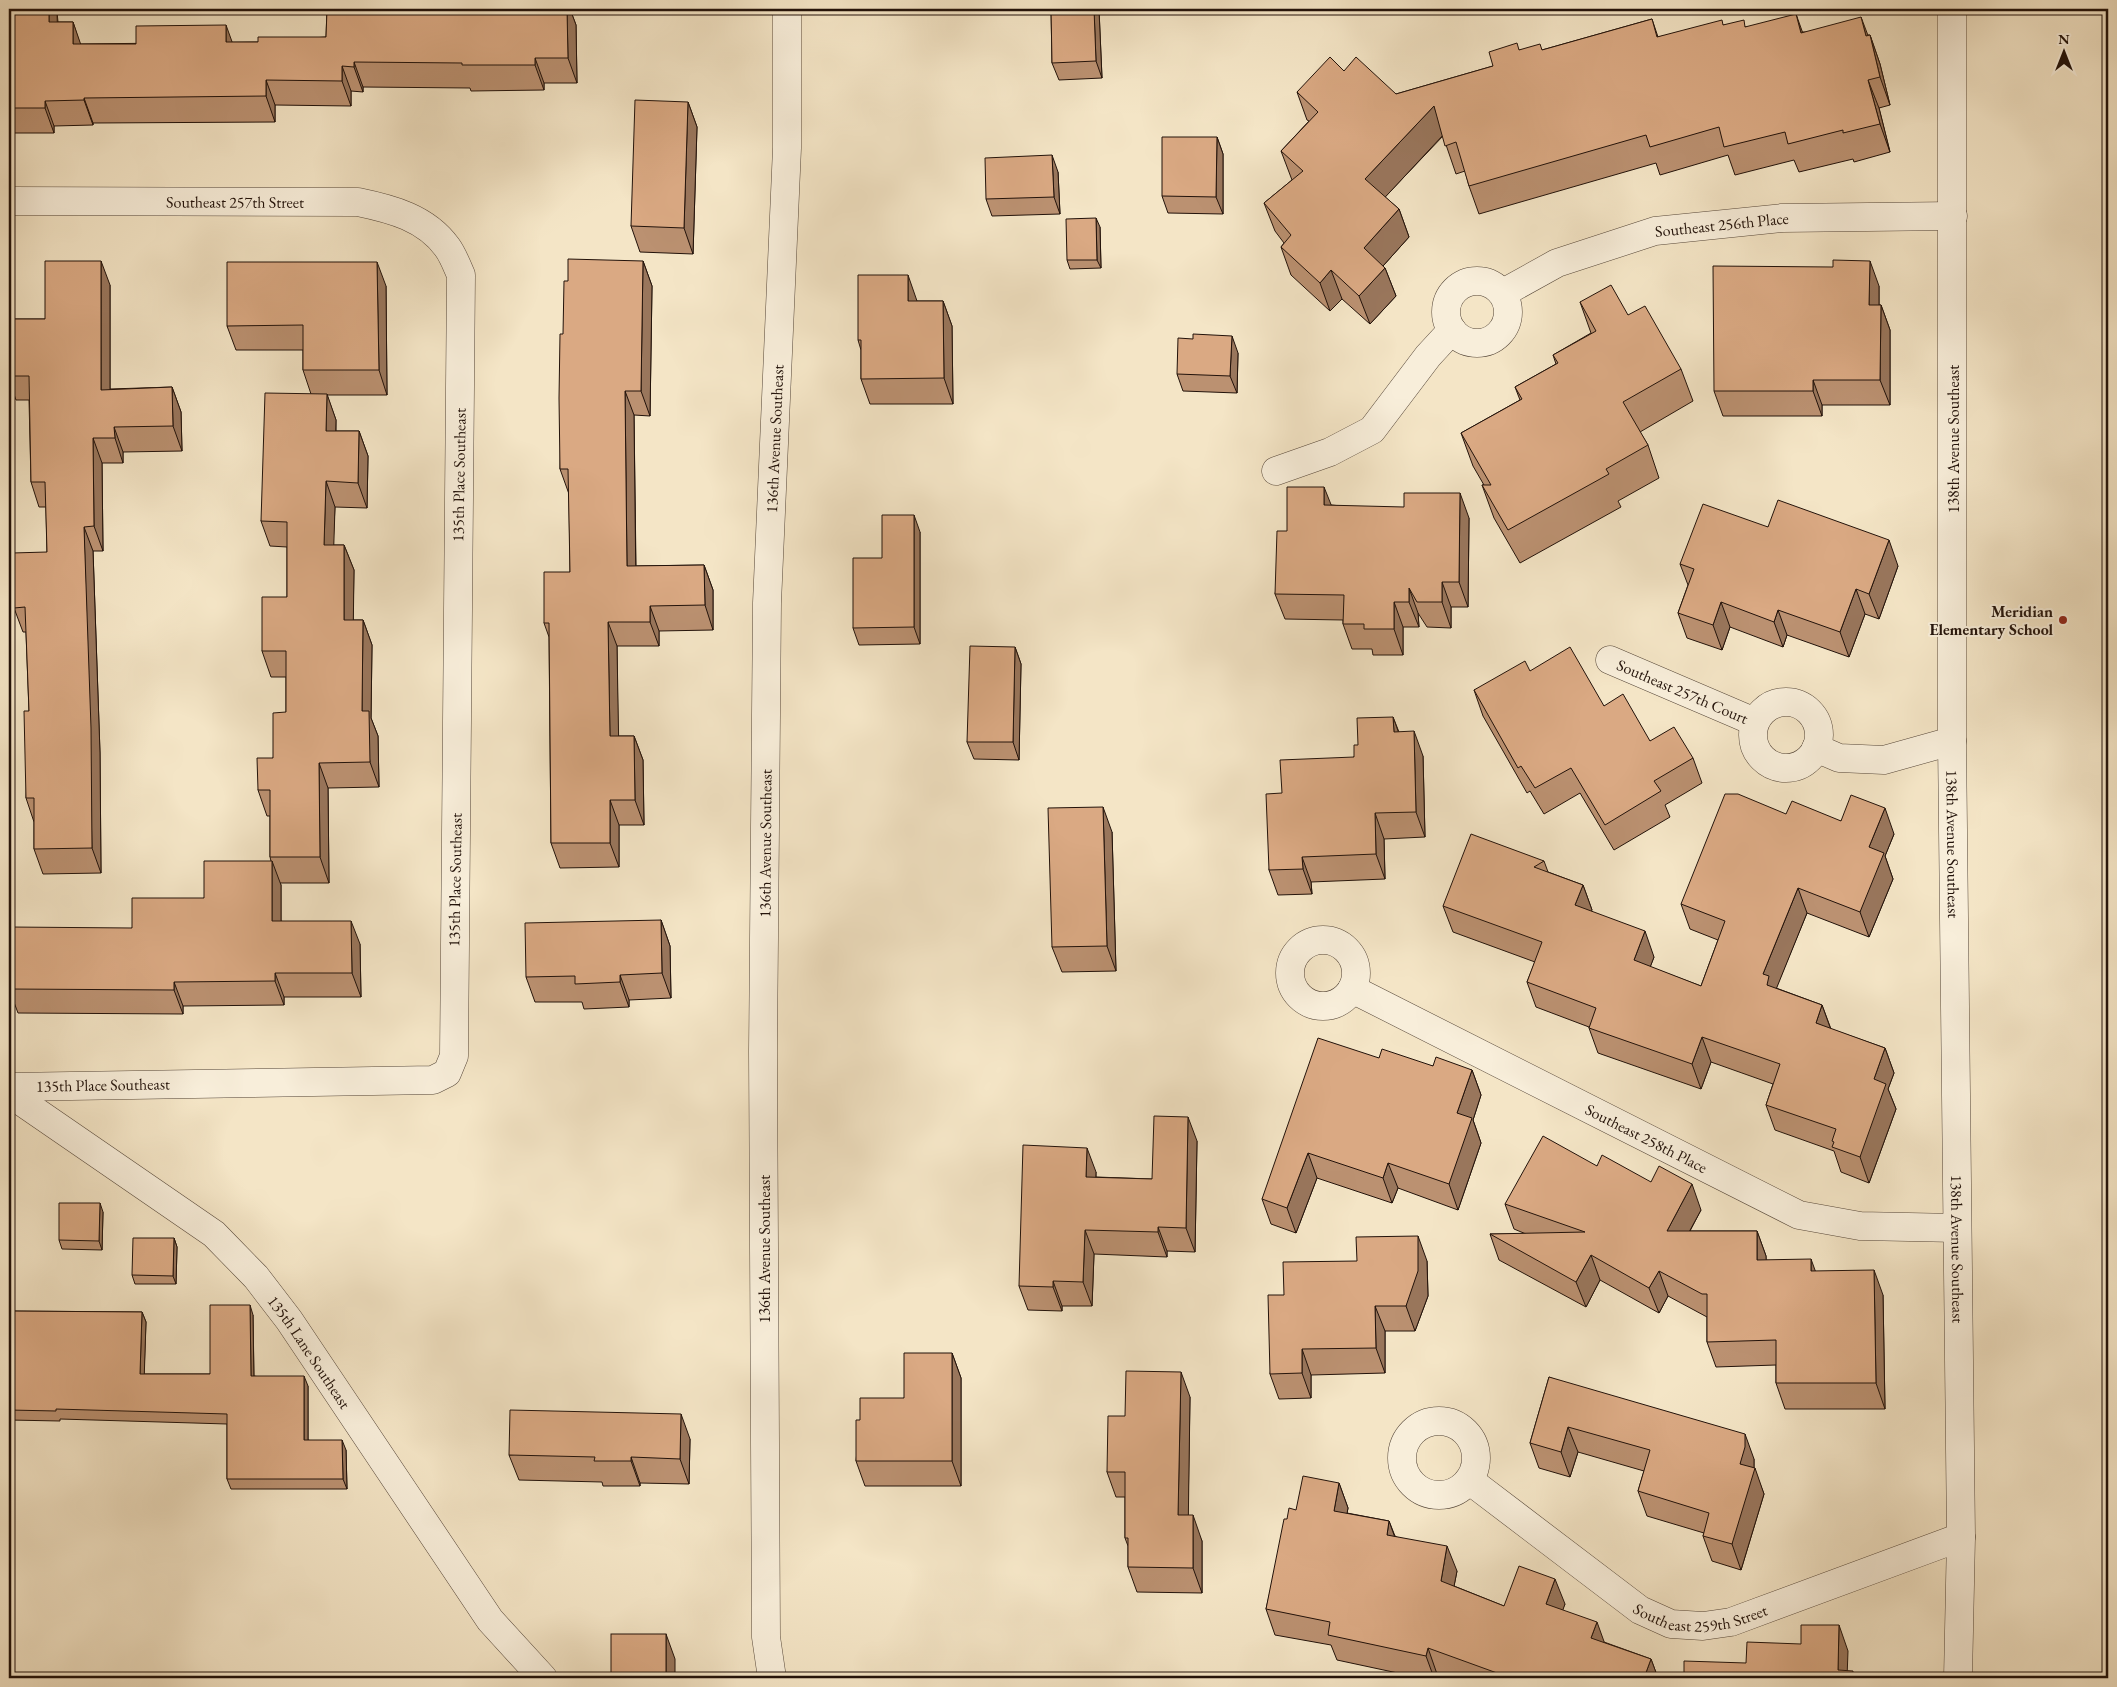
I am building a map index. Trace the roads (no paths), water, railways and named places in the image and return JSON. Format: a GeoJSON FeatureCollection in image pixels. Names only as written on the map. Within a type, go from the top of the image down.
{"type":"FeatureCollection","features":[{"type":"Feature","properties":{"kind":"street","name":"136th Avenue Southeast"},"geometry":{"type":"LineString","coordinates":[[772,1678],[766,1637],[764,1171],[767,613],[787,148],[787,9]]}},
{"type":"Feature","properties":{"kind":"street","name":"138th Avenue Southeast"},"geometry":{"type":"LineString","coordinates":[[1952,9],[1952,741],[1961,1537],[1958,1678]]}},
{"type":"Feature","properties":{"kind":"street","name":"Southeast 257th Street"},"geometry":{"type":"LineString","coordinates":[[9,201],[358,202],[396,210],[430,229],[448,248]]}},
{"type":"Feature","properties":{"kind":"street","name":"Southeast 256th Place"},"geometry":{"type":"LineString","coordinates":[[1503,294],[1557,263],[1655,231],[1782,218],[1953,216]]}},
{"type":"Feature","properties":{"kind":"street","name":"135th Place Southeast"},"geometry":{"type":"LineString","coordinates":[[9,1086],[433,1080],[447,1073],[454,1056],[461,285],[461,276],[448,248]]}},
{"type":"Feature","properties":{"kind":"street"},"geometry":{"type":"LineString","coordinates":[[1470,281],[1482,281],[1494,285],[1503,294],[1508,304],[1509,317],[1505,328],[1496,337],[1485,342],[1472,343],[1461,338],[1452,330],[1446,319],[1446,307],[1450,295],[1459,286],[1470,281]]}},
{"type":"Feature","properties":{"kind":"street"},"geometry":{"type":"LineString","coordinates":[[1276,471],[1330,452],[1372,430],[1428,356],[1452,330]]}},
{"type":"Feature","properties":{"kind":"street","name":"Southeast 257th Court"},"geometry":{"type":"LineString","coordinates":[[1610,660],[1755,722]]}},
{"type":"Feature","properties":{"kind":"street","name":"Southeast 257th Court"},"geometry":{"type":"LineString","coordinates":[[1786,702],[1799,704],[1810,712],[1816,723],[1819,735],[1816,748],[1809,758],[1798,765],[1785,768],[1772,765],[1762,758],[1755,747],[1753,734],[1755,722],[1763,711],[1774,704],[1786,702]]}},
{"type":"Feature","properties":{"kind":"street"},"geometry":{"type":"LineString","coordinates":[[1816,748],[1839,758],[1884,760],[1952,741]]}},
{"type":"Feature","properties":{"kind":"street","name":"Southeast 258th Place"},"geometry":{"type":"LineString","coordinates":[[1352,990],[1799,1215],[1860,1226],[1957,1228]]}},
{"type":"Feature","properties":{"kind":"street","name":"135th Lane Southeast"},"geometry":{"type":"LineString","coordinates":[[9,1094],[214,1234],[256,1277],[289,1320],[490,1620],[543,1678]]}},
{"type":"Feature","properties":{"kind":"street","name":"Southeast 259th Street"},"geometry":{"type":"LineString","coordinates":[[1469,1480],[1640,1610],[1671,1624],[1703,1626],[1731,1622],[1961,1537]]}},
{"type":"Feature","properties":{"kind":"place","name":"Meridian Elementary School"},"geometry":{"type":"Point","coordinates":[2063,620]}}]}
